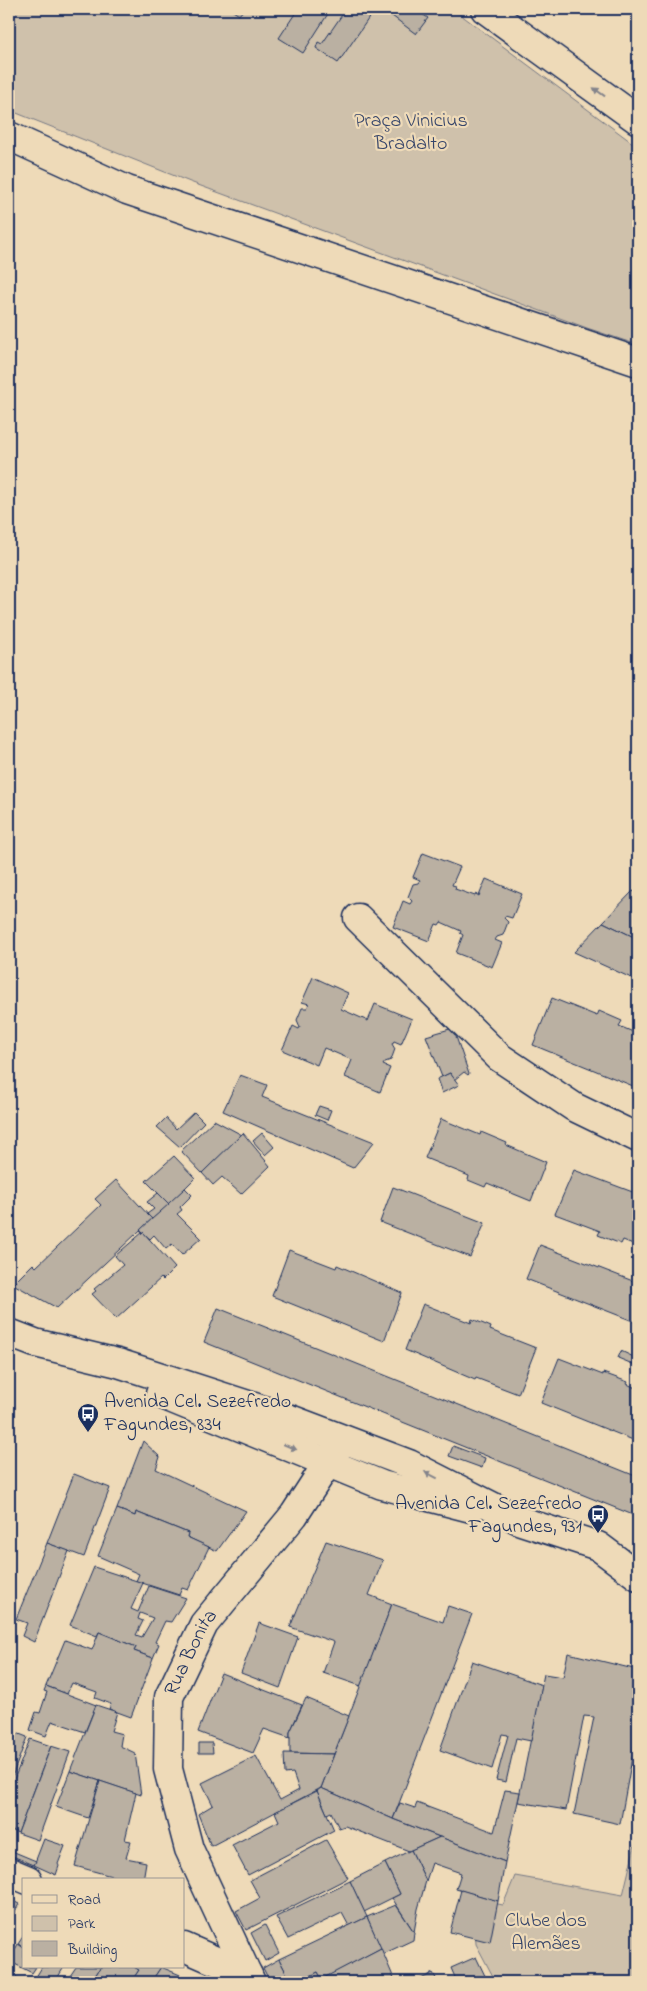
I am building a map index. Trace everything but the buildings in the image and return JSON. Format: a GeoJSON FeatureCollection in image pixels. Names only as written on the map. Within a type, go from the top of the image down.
{"type":"FeatureCollection","features":[{"type":"Feature","properties":{"kind":"street"},"geometry":{"type":"LineString","coordinates":[[485,9],[638,120]]}},
{"type":"Feature","properties":{"kind":"street"},"geometry":{"type":"LineString","coordinates":[[9,136],[127,190],[638,362]]}},
{"type":"Feature","properties":{"kind":"street"},"geometry":{"type":"LineString","coordinates":[[358,918],[499,1057],[574,1106],[638,1138]]}},
{"type":"Feature","properties":{"kind":"street"},"geometry":{"type":"LineString","coordinates":[[9,1333],[382,1485],[521,1521],[598,1546],[638,1576]]}},
{"type":"Feature","properties":{"kind":"street"},"geometry":{"type":"LineString","coordinates":[[34,1343],[118,1363],[343,1439],[410,1464],[521,1521]]}},
{"type":"Feature","properties":{"kind":"street","name":"Rua Bonita"},"geometry":{"type":"LineString","coordinates":[[249,1979],[188,1849],[168,1769],[169,1697],[204,1624],[294,1515],[343,1439]]}},
{"type":"Feature","properties":{"kind":"street"},"geometry":{"type":"LineString","coordinates":[[9,1872],[23,1878]]}},
{"type":"Feature","properties":{"kind":"street"},"geometry":{"type":"LineString","coordinates":[[185,1947],[249,1979]]}},
{"type":"Feature","properties":{"kind":"green space","name":"Praça Vinicius Bradalto"},"geometry":{"type":"Polygon","coordinates":[[[9,9],[453,9],[638,147],[638,345],[190,182],[9,110],[9,9]]]}},
{"type":"Feature","properties":{"kind":"green space","name":"Clube dos Alemães"},"geometry":{"type":"Polygon","coordinates":[[[638,1832],[638,1982],[496,1982],[476,1944],[473,1899],[503,1905],[515,1876],[623,1895],[638,1832]]]}},
{"type":"Feature","properties":{"kind":"place","name":"Avenida Cel. Sezefredo Fagundes, 834"},"geometry":{"type":"Point","coordinates":[88,1433]}},
{"type":"Feature","properties":{"kind":"place","name":"Avenida Cel. Sezefredo Fagundes, 931"},"geometry":{"type":"Point","coordinates":[598,1534]}}]}
